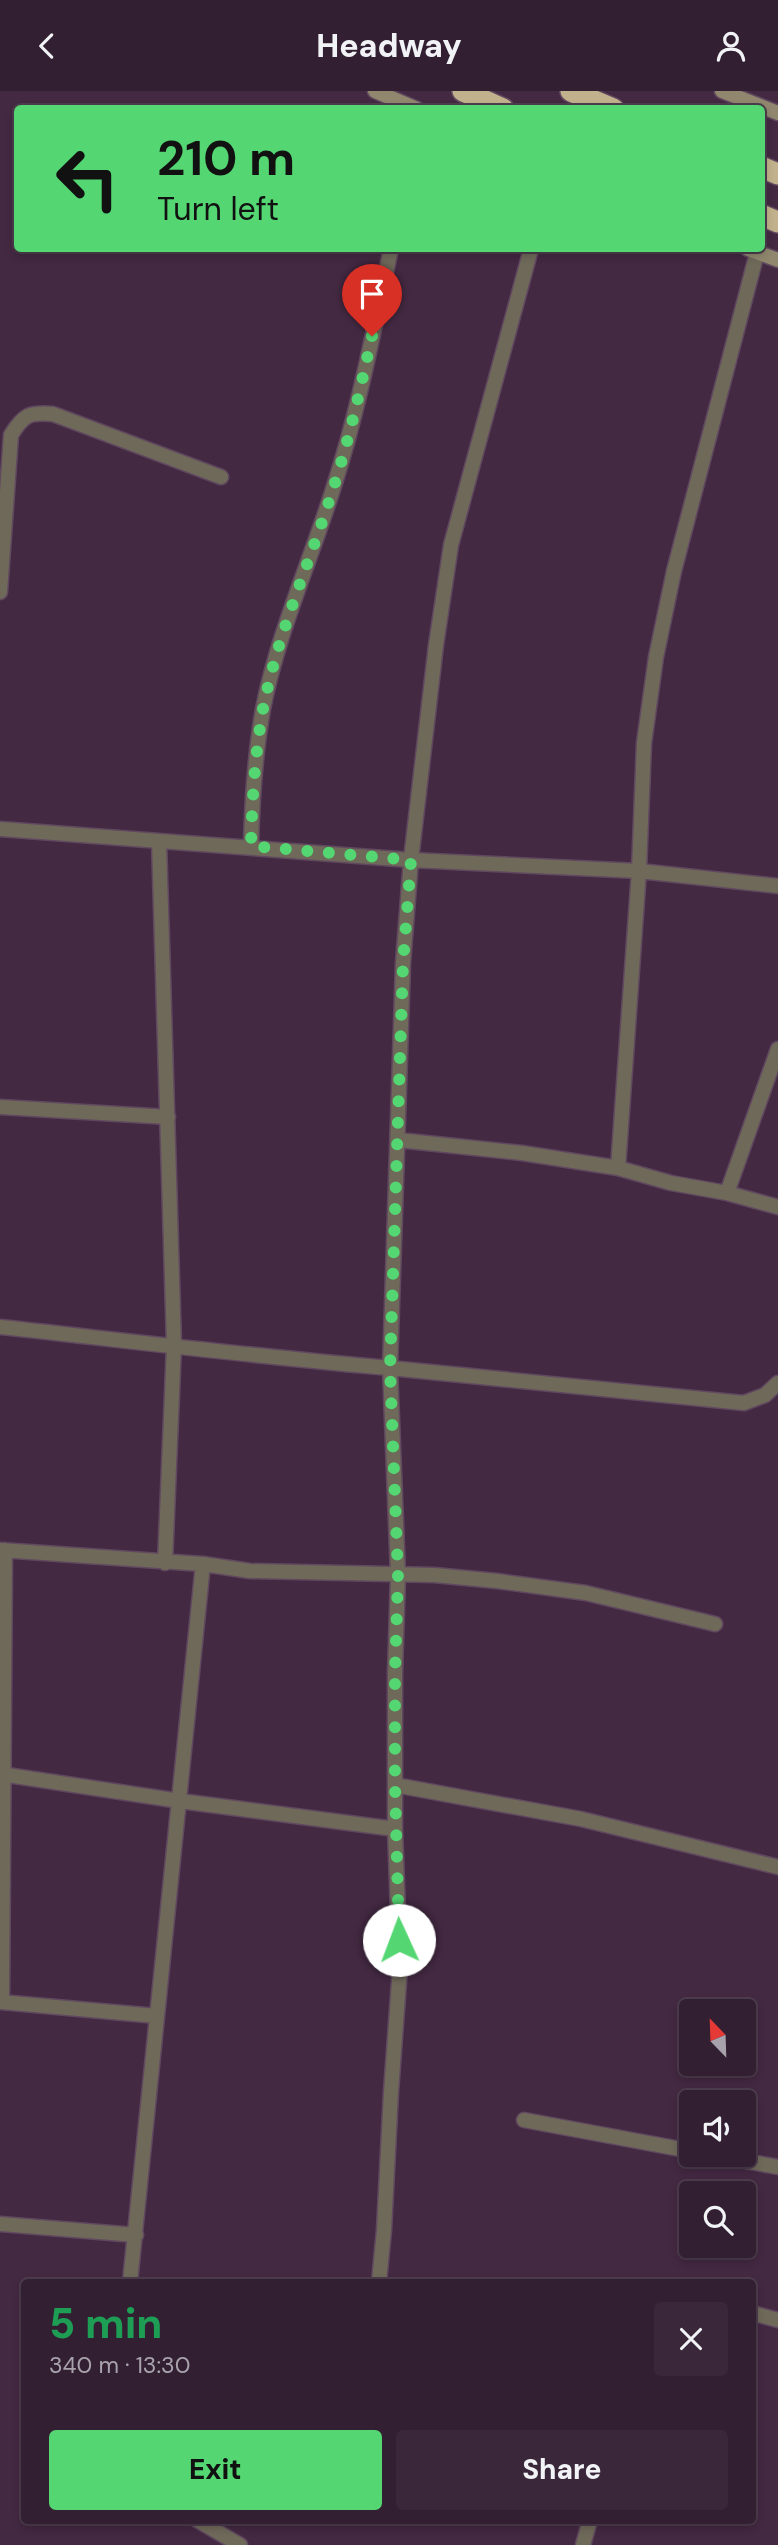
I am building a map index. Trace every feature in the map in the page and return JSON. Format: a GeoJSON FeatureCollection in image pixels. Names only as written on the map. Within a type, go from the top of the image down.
{"type":"FeatureCollection","features":[{"type":"Feature","properties":{"kind":"highway"},"geometry":{"type":"LineString","coordinates":[[463,91],[494,105]]}},
{"type":"Feature","properties":{"kind":"highway"},"geometry":{"type":"LineString","coordinates":[[571,91],[604,105]]}},
{"type":"Feature","properties":{"kind":"main road"},"geometry":{"type":"LineString","coordinates":[[375,91],[408,105]]}},
{"type":"Feature","properties":{"kind":"main road"},"geometry":{"type":"LineString","coordinates":[[722,91],[758,105]]}},
{"type":"Feature","properties":{"kind":"main road"},"geometry":{"type":"LineString","coordinates":[[756,252],[778,260]]}},
{"type":"Feature","properties":{"kind":"street"},"geometry":{"type":"LineString","coordinates":[[251,846],[252,803],[264,708],[279,649],[341,462],[390,252]]}},
{"type":"Feature","properties":{"kind":"street"},"geometry":{"type":"LineString","coordinates":[[379,2279],[400,1968],[395,1829],[398,1575],[390,1368],[403,963],[411,860],[436,645],[451,545],[530,252]]}},
{"type":"Feature","properties":{"kind":"street"},"geometry":{"type":"LineString","coordinates":[[618,1168],[639,871],[644,743],[656,657],[674,571],[753,252]]}},
{"type":"Feature","properties":{"kind":"street"},"geometry":{"type":"LineString","coordinates":[[0,592],[11,435],[21,419],[35,412],[53,414],[221,477]]}},
{"type":"Feature","properties":{"kind":"street"},"geometry":{"type":"LineString","coordinates":[[0,829],[411,860],[639,871],[778,886]]}},
{"type":"Feature","properties":{"kind":"street"},"geometry":{"type":"LineString","coordinates":[[159,841],[174,1345],[165,1563]]}},
{"type":"Feature","properties":{"kind":"street"},"geometry":{"type":"LineString","coordinates":[[727,1193],[778,1049]]}},
{"type":"Feature","properties":{"kind":"street"},"geometry":{"type":"LineString","coordinates":[[0,1107],[168,1117]]}},
{"type":"Feature","properties":{"kind":"street"},"geometry":{"type":"LineString","coordinates":[[398,1140],[522,1153],[618,1168],[778,1207]]}},
{"type":"Feature","properties":{"kind":"street"},"geometry":{"type":"LineString","coordinates":[[0,1327],[174,1345],[248,1356],[744,1403],[765,1395],[778,1383]]}},
{"type":"Feature","properties":{"kind":"street"},"geometry":{"type":"LineString","coordinates":[[157,2016],[1,2002],[2,1550],[250,1571],[434,1575],[497,1581],[586,1594],[715,1624]]}},
{"type":"Feature","properties":{"kind":"street"},"geometry":{"type":"LineString","coordinates":[[130,2279],[203,1565]]}},
{"type":"Feature","properties":{"kind":"street"},"geometry":{"type":"LineString","coordinates":[[2,1774],[395,1829]]}},
{"type":"Feature","properties":{"kind":"street"},"geometry":{"type":"LineString","coordinates":[[395,1785],[581,1819],[778,1867]]}},
{"type":"Feature","properties":{"kind":"street"},"geometry":{"type":"LineString","coordinates":[[524,2120],[679,2149]]}},
{"type":"Feature","properties":{"kind":"street"},"geometry":{"type":"LineString","coordinates":[[756,2163],[778,2167]]}},
{"type":"Feature","properties":{"kind":"street"},"geometry":{"type":"LineString","coordinates":[[0,2224],[136,2235]]}},
{"type":"Feature","properties":{"kind":"street"},"geometry":{"type":"LineString","coordinates":[[756,2314],[778,2319]]}},
{"type":"Feature","properties":{"kind":"street"},"geometry":{"type":"LineString","coordinates":[[204,2524],[240,2545]]}},
{"type":"Feature","properties":{"kind":"street"},"geometry":{"type":"LineString","coordinates":[[583,2545],[589,2524]]}},
{"type":"Feature","properties":{"kind":"route"},"geometry":{"type":"LineString","coordinates":[[372,336],[334,486],[279,649],[264,708],[256,759],[251,846],[411,860],[403,963],[390,1368],[398,1575],[395,1829],[399,1940]]}}]}
